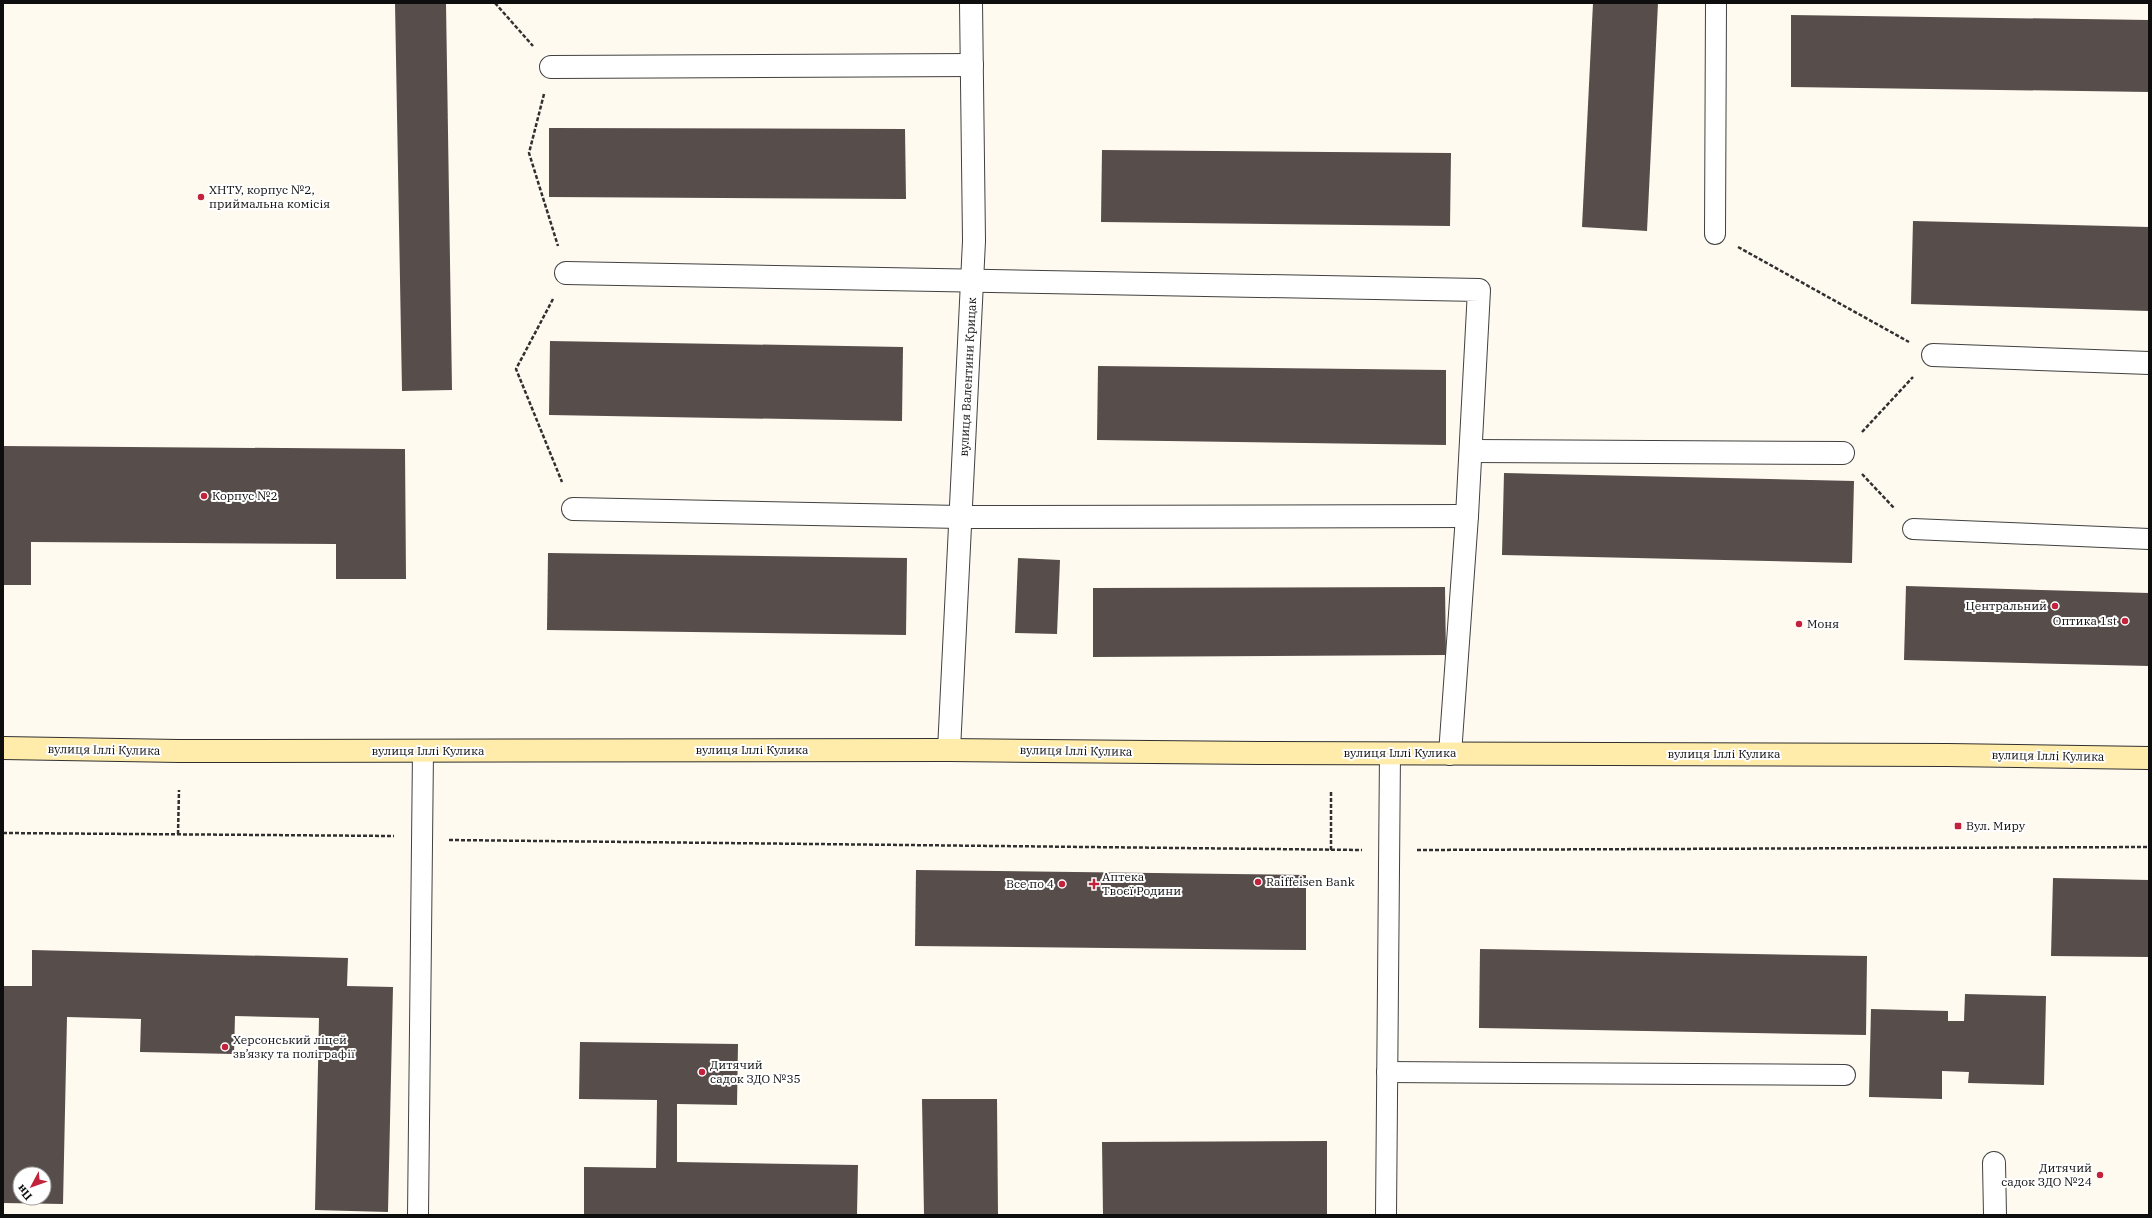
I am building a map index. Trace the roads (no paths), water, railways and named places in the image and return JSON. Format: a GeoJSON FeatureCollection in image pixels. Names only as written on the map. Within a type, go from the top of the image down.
{"type":"FeatureCollection","features":[{"type":"Feature","properties":{"kind":"street","name":"вулиця Валентини Крицак"},"geometry":{"type":"LineString","coordinates":[[949,750],[974,241],[970,3]]}},
{"type":"Feature","properties":{"kind":"street"},"geometry":{"type":"LineString","coordinates":[[551,66],[972,65]]}},
{"type":"Feature","properties":{"kind":"street"},"geometry":{"type":"LineString","coordinates":[[566,273],[1479,290],[1467,516],[1450,754]]}},
{"type":"Feature","properties":{"kind":"street"},"geometry":{"type":"LineString","coordinates":[[1933,355],[2149,363]]}},
{"type":"Feature","properties":{"kind":"street"},"geometry":{"type":"LineString","coordinates":[[1471,451],[1843,453]]}},
{"type":"Feature","properties":{"kind":"street"},"geometry":{"type":"LineString","coordinates":[[573,509],[960,517],[1467,516]]}},
{"type":"Feature","properties":{"kind":"street","name":"вулиця Іллі Кулика"},"geometry":{"type":"LineString","coordinates":[[3,748],[423,751],[949,750],[1450,754],[1948,755],[2149,758]]}},
{"type":"Feature","properties":{"kind":"street"},"geometry":{"type":"LineString","coordinates":[[1994,1163],[1995,1215]]}},
{"type":"Feature","properties":{"kind":"lane"},"geometry":{"type":"LineString","coordinates":[[1715,234],[1716,3]]}},
{"type":"Feature","properties":{"kind":"lane"},"geometry":{"type":"LineString","coordinates":[[1913,529],[2149,539]]}},
{"type":"Feature","properties":{"kind":"lane"},"geometry":{"type":"LineString","coordinates":[[418,1215],[423,751]]}},
{"type":"Feature","properties":{"kind":"lane"},"geometry":{"type":"LineString","coordinates":[[1386,1215],[1390,753]]}},
{"type":"Feature","properties":{"kind":"lane"},"geometry":{"type":"LineString","coordinates":[[1387,1072],[1845,1074]]}},
{"type":"Feature","properties":{"kind":"place","name":"ХНТУ, корпус №2, приймальна комісія"},"geometry":{"type":"Point","coordinates":[201,197]}},
{"type":"Feature","properties":{"kind":"place","name":"Корпус №2"},"geometry":{"type":"Point","coordinates":[204,496]}},
{"type":"Feature","properties":{"kind":"place","name":"Центральний"},"geometry":{"type":"Point","coordinates":[2055,606]}},
{"type":"Feature","properties":{"kind":"place","name":"Оптика 1st"},"geometry":{"type":"Point","coordinates":[2125,621]}},
{"type":"Feature","properties":{"kind":"place","name":"Моня"},"geometry":{"type":"Point","coordinates":[1799,624]}},
{"type":"Feature","properties":{"kind":"place","name":"Вул. Миру"},"geometry":{"type":"Point","coordinates":[1958,826]}},
{"type":"Feature","properties":{"kind":"place","name":"Raiffeisen Bank"},"geometry":{"type":"Point","coordinates":[1258,882]}},
{"type":"Feature","properties":{"kind":"place","name":"Все по 4"},"geometry":{"type":"Point","coordinates":[1062,884]}},
{"type":"Feature","properties":{"kind":"place","name":"Аптека Твоєї Родини"},"geometry":{"type":"Point","coordinates":[1094,884]}},
{"type":"Feature","properties":{"kind":"place","name":"Херсонський ліцей зв’язку та поліграфії"},"geometry":{"type":"Point","coordinates":[225,1047]}},
{"type":"Feature","properties":{"kind":"place","name":"Дитячий садок ЗДО №35"},"geometry":{"type":"Point","coordinates":[702,1072]}},
{"type":"Feature","properties":{"kind":"place","name":"Дитячий садок ЗДО №24"},"geometry":{"type":"Point","coordinates":[2100,1175]}}]}
